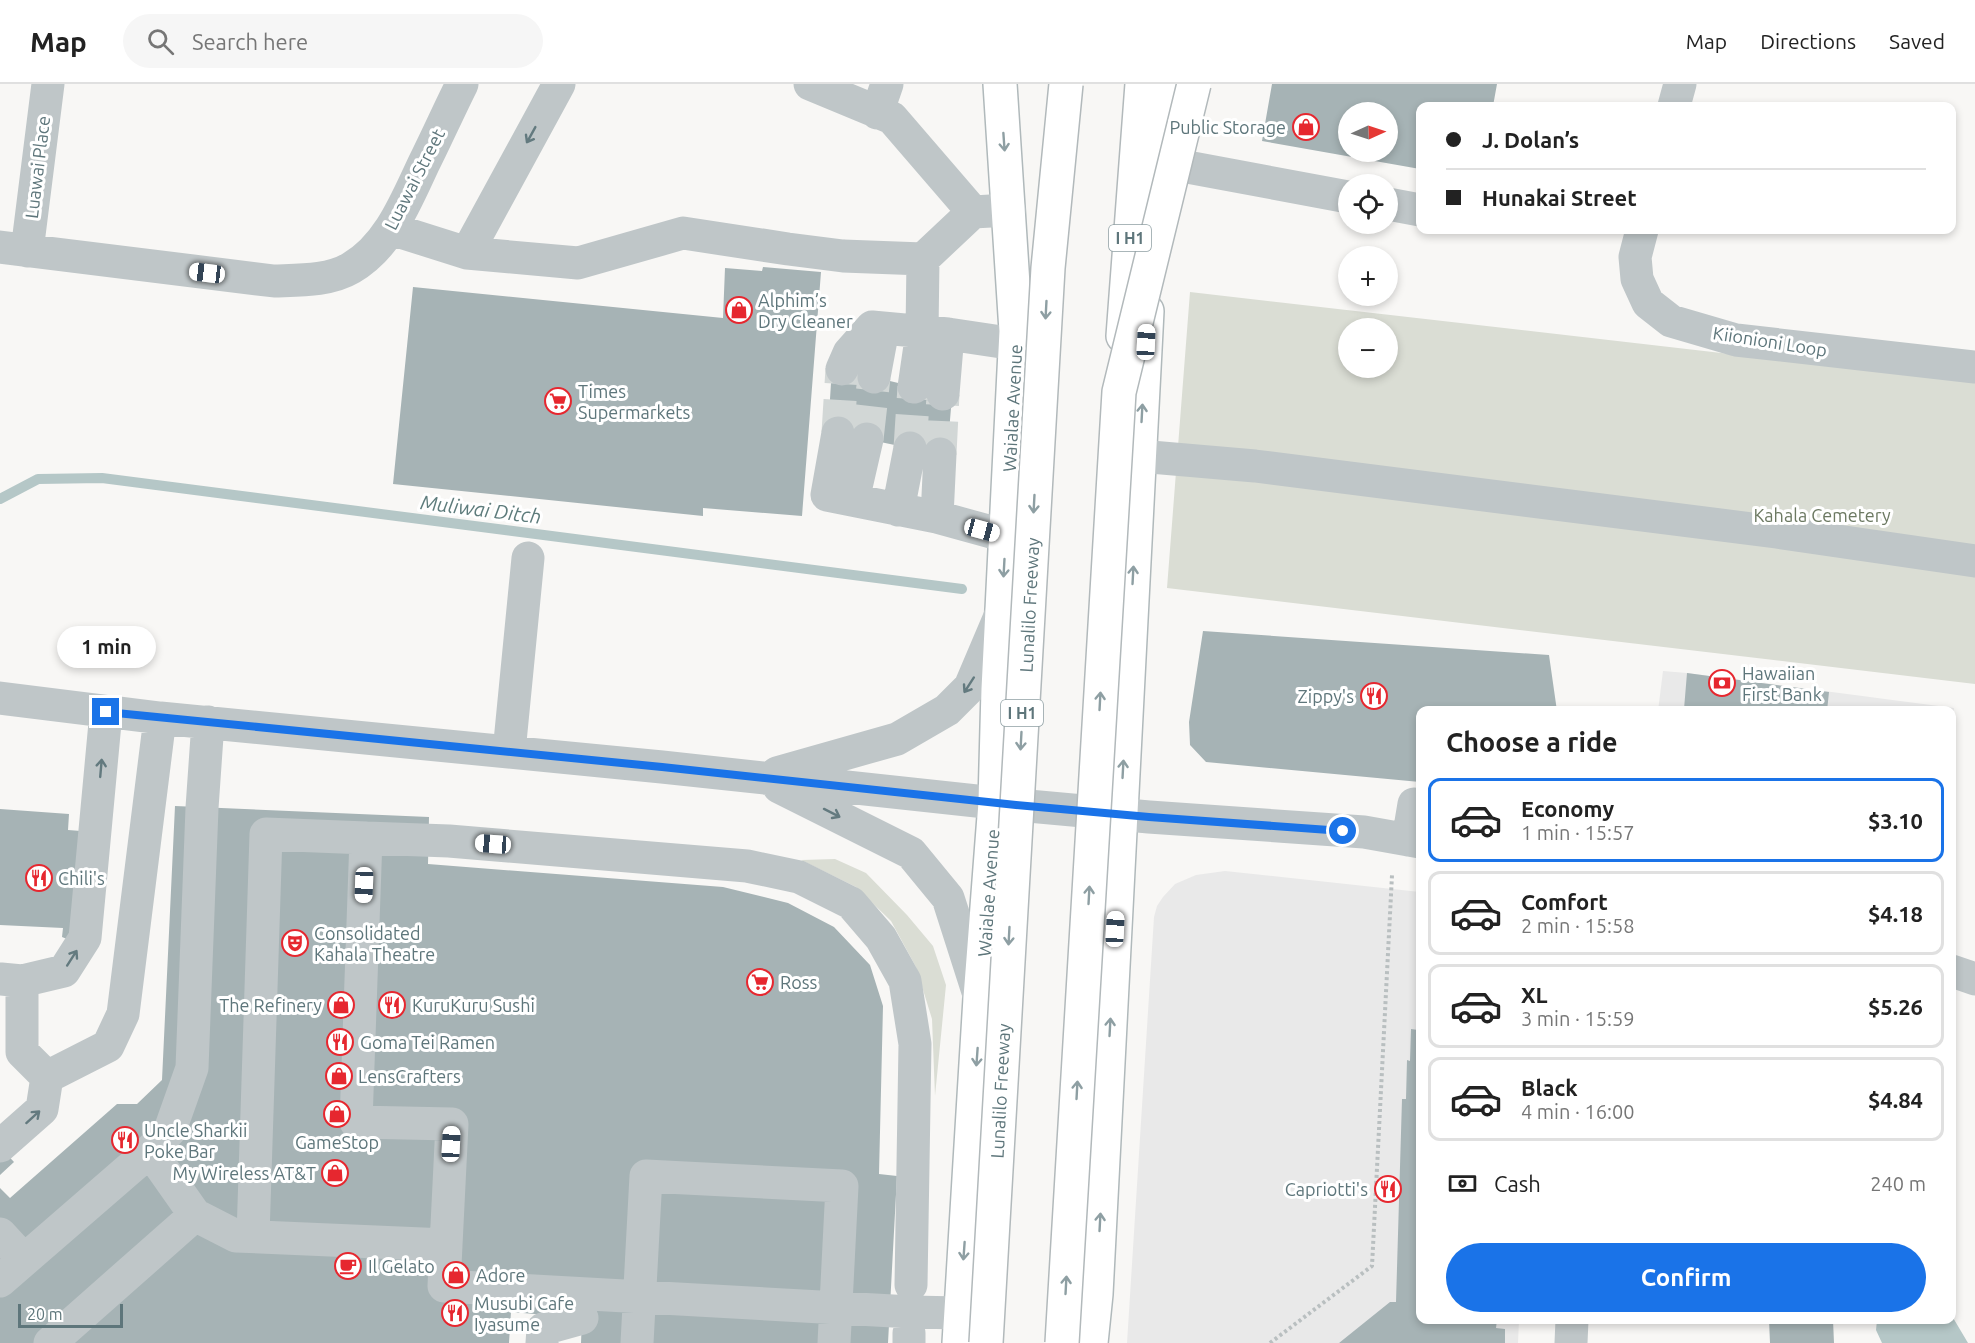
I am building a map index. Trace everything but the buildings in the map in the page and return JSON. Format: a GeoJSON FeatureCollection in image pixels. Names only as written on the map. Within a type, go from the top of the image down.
{"type":"FeatureCollection","features":[{"type":"Feature","properties":{"kind":"main road","name":"Waialae Avenue"},"geometry":{"type":"LineString","coordinates":[[960,1328],[980,998],[995,803],[1015,344],[1010,210],[1000,84]]}},
{"type":"Feature","properties":{"kind":"main road"},"geometry":{"type":"LineString","coordinates":[[1048,268],[1053,84]]}},
{"type":"Feature","properties":{"kind":"main road","name":"Lunalilo Freeway"},"geometry":{"type":"LineString","coordinates":[[986,1343],[1048,268],[1066,84]]}},
{"type":"Feature","properties":{"kind":"main road","name":"I H1"},"geometry":{"type":"LineString","coordinates":[[1062,1343],[1119,392],[1142,84]]}},
{"type":"Feature","properties":{"kind":"main road"},"geometry":{"type":"LineString","coordinates":[[1091,1343],[1096,1294],[1160,84]]}},
{"type":"Feature","properties":{"kind":"main road"},"geometry":{"type":"LineString","coordinates":[[1119,392],[1194,84]]}},
{"type":"Feature","properties":{"kind":"street","name":"Luawai Place"},"geometry":{"type":"LineString","coordinates":[[13,249],[48,84]]}},
{"type":"Feature","properties":{"kind":"street","name":"Luawai Street"},"geometry":{"type":"LineString","coordinates":[[13,249],[274,281],[327,276],[351,268],[373,250],[390,229],[462,84]]}},
{"type":"Feature","properties":{"kind":"street"},"geometry":{"type":"LineString","coordinates":[[467,253],[559,84]]}},
{"type":"Feature","properties":{"kind":"street"},"geometry":{"type":"LineString","coordinates":[[810,84],[882,98],[892,118],[974,212]]}},
{"type":"Feature","properties":{"kind":"street"},"geometry":{"type":"LineString","coordinates":[[1675,102],[1680,84]]}},
{"type":"Feature","properties":{"kind":"street"},"geometry":{"type":"LineString","coordinates":[[1155,161],[1338,195]]}},
{"type":"Feature","properties":{"kind":"street"},"geometry":{"type":"LineString","coordinates":[[1398,206],[1416,209]]}},
{"type":"Feature","properties":{"kind":"street"},"geometry":{"type":"LineString","coordinates":[[390,229],[467,253],[578,263],[683,232],[843,256],[923,259],[974,212],[1010,210]]}},
{"type":"Feature","properties":{"kind":"street","name":"Kiionioni Loop"},"geometry":{"type":"LineString","coordinates":[[1641,234],[1635,257],[1637,279],[1648,303],[1671,321],[1736,339],[1975,367]]}},
{"type":"Feature","properties":{"kind":"street"},"geometry":{"type":"LineString","coordinates":[[923,259],[935,333],[929,391]]}},
{"type":"Feature","properties":{"kind":"street"},"geometry":{"type":"LineString","coordinates":[[842,369],[849,353],[872,327],[1015,344]]}},
{"type":"Feature","properties":{"kind":"street"},"geometry":{"type":"LineString","coordinates":[[874,377],[883,328]]}},
{"type":"Feature","properties":{"kind":"street"},"geometry":{"type":"LineString","coordinates":[[852,436],[827,495],[937,517],[1006,536]]}},
{"type":"Feature","properties":{"kind":"street"},"geometry":{"type":"LineString","coordinates":[[898,510],[925,451],[937,517]]}},
{"type":"Feature","properties":{"kind":"street"},"geometry":{"type":"LineString","coordinates":[[1140,456],[1255,466],[1776,532],[1975,561]]}},
{"type":"Feature","properties":{"kind":"street"},"geometry":{"type":"LineString","coordinates":[[509,752],[528,558]]}},
{"type":"Feature","properties":{"kind":"street"},"geometry":{"type":"LineString","coordinates":[[761,778],[897,739],[946,710],[970,687],[1002,613]]}},
{"type":"Feature","properties":{"kind":"street"},"geometry":{"type":"LineString","coordinates":[[0,698],[160,718],[995,803],[1120,815],[1364,832],[1414,841],[1414,804]]}},
{"type":"Feature","properties":{"kind":"street"},"geometry":{"type":"LineString","coordinates":[[47,1077],[11,1053],[11,980],[64,971],[85,938],[106,712]]}},
{"type":"Feature","properties":{"kind":"street"},"geometry":{"type":"LineString","coordinates":[[47,1077],[108,1046],[123,1014],[160,718]]}},
{"type":"Feature","properties":{"kind":"street"},"geometry":{"type":"LineString","coordinates":[[0,1281],[150,1151],[170,1130],[192,1068],[202,808],[208,722]]}},
{"type":"Feature","properties":{"kind":"street"},"geometry":{"type":"LineString","coordinates":[[761,778],[912,853],[948,898],[980,998]]}},
{"type":"Feature","properties":{"kind":"street"},"geometry":{"type":"LineString","coordinates":[[253,1236],[266,834],[449,841],[747,866],[799,877],[851,903],[881,938],[905,981],[915,1044],[911,1286]]}},
{"type":"Feature","properties":{"kind":"street"},"geometry":{"type":"LineString","coordinates":[[366,838],[356,1122],[452,1124],[444,1286],[835,1308],[960,1328]]}},
{"type":"Feature","properties":{"kind":"street"},"geometry":{"type":"LineString","coordinates":[[1956,972],[1975,979]]}},
{"type":"Feature","properties":{"kind":"street"},"geometry":{"type":"LineString","coordinates":[[0,1146],[42,1109],[47,1077]]}},
{"type":"Feature","properties":{"kind":"street"},"geometry":{"type":"LineString","coordinates":[[150,1151],[195,1215],[236,1236],[446,1245]]}},
{"type":"Feature","properties":{"kind":"street"},"geometry":{"type":"LineString","coordinates":[[638,1343],[646,1176],[842,1186],[834,1343]]}},
{"type":"Feature","properties":{"kind":"street"},"geometry":{"type":"LineString","coordinates":[[50,1343],[195,1215]]}},
{"type":"Feature","properties":{"kind":"street"},"geometry":{"type":"LineString","coordinates":[[0,1234],[24,1260]]}},
{"type":"Feature","properties":{"kind":"street"},"geometry":{"type":"LineString","coordinates":[[542,1343],[543,1329],[582,1318]]}},
{"type":"Feature","properties":{"kind":"street"},"geometry":{"type":"LineString","coordinates":[[1571,1343],[1572,1324]]}},
{"type":"Feature","properties":{"kind":"path"},"geometry":{"type":"LineString","coordinates":[[1270,1343],[1372,1266],[1392,875]]}},
{"type":"Feature","properties":{"kind":"shaded area","name":"Hawaiian First Bank"},"geometry":{"type":"Polygon","coordinates":[[[1663,671],[1939,706],[1659,706],[1663,671]]]}},
{"type":"Feature","properties":{"kind":"shaded area"},"geometry":{"type":"Polygon","coordinates":[[[1225,871],[1416,892],[1416,1324],[1519,1324],[1518,1343],[1127,1343],[1154,917],[1157,906],[1175,884],[1196,875],[1225,871]]]}},
{"type":"Feature","properties":{"kind":"shaded area"},"geometry":{"type":"Polygon","coordinates":[[[1956,1323],[1968,1343],[1882,1343],[1876,1330],[1877,1324],[1956,1323]]]}},
{"type":"Feature","properties":{"kind":"green space","name":"Kahala Cemetery"},"geometry":{"type":"Polygon","coordinates":[[[1190,292],[1975,382],[1975,684],[1167,588],[1190,292]]]}},
{"type":"Feature","properties":{"kind":"green space"},"geometry":{"type":"Polygon","coordinates":[[[835,859],[866,873],[907,915],[933,946],[946,985],[935,1096],[932,1019],[916,967],[891,921],[856,887],[801,860],[835,859]]]}},
{"type":"Feature","properties":{"kind":"waterway","name":"Muliwai Ditch"},"geometry":{"type":"LineString","coordinates":[[0,499],[38,479],[102,478],[962,589]]}},
{"type":"Feature","properties":{"kind":"tunnel"},"geometry":{"type":"LineString","coordinates":[[838,433],[842,369]]}},
{"type":"Feature","properties":{"kind":"tunnel"},"geometry":{"type":"LineString","coordinates":[[867,439],[874,377]]}},
{"type":"Feature","properties":{"kind":"tunnel"},"geometry":{"type":"LineString","coordinates":[[910,448],[914,387]]}},
{"type":"Feature","properties":{"kind":"tunnel"},"geometry":{"type":"LineString","coordinates":[[940,454],[943,394]]}},
{"type":"Feature","properties":{"kind":"place","name":"Public Storage"},"geometry":{"type":"Point","coordinates":[1306,127]}},
{"type":"Feature","properties":{"kind":"place","name":"Alphim’s Dry Cleaner"},"geometry":{"type":"Point","coordinates":[739,310]}},
{"type":"Feature","properties":{"kind":"place","name":"Times Supermarkets"},"geometry":{"type":"Point","coordinates":[558,401]}},
{"type":"Feature","properties":{"kind":"place","name":"Hawaiian First Bank"},"geometry":{"type":"Point","coordinates":[1722,683]}},
{"type":"Feature","properties":{"kind":"place","name":"Zippy's"},"geometry":{"type":"Point","coordinates":[1374,696]}},
{"type":"Feature","properties":{"kind":"place","name":"Chili's"},"geometry":{"type":"Point","coordinates":[39,878]}},
{"type":"Feature","properties":{"kind":"place","name":"Consolidated Kahala Theatre"},"geometry":{"type":"Point","coordinates":[295,943]}},
{"type":"Feature","properties":{"kind":"place","name":"Ross"},"geometry":{"type":"Point","coordinates":[760,982]}},
{"type":"Feature","properties":{"kind":"place","name":"The Refinery"},"geometry":{"type":"Point","coordinates":[341,1005]}},
{"type":"Feature","properties":{"kind":"place","name":"KuruKuru Sushi"},"geometry":{"type":"Point","coordinates":[392,1005]}},
{"type":"Feature","properties":{"kind":"place","name":"Goma Tei Ramen"},"geometry":{"type":"Point","coordinates":[340,1042]}},
{"type":"Feature","properties":{"kind":"place","name":"LensCrafters"},"geometry":{"type":"Point","coordinates":[339,1076]}},
{"type":"Feature","properties":{"kind":"place","name":"GameStop"},"geometry":{"type":"Point","coordinates":[337,1114]}},
{"type":"Feature","properties":{"kind":"place","name":"Uncle Sharkii Poke Bar"},"geometry":{"type":"Point","coordinates":[125,1140]}},
{"type":"Feature","properties":{"kind":"place","name":"My Wireless AT&T"},"geometry":{"type":"Point","coordinates":[335,1173]}},
{"type":"Feature","properties":{"kind":"place","name":"Capriotti's"},"geometry":{"type":"Point","coordinates":[1388,1189]}},
{"type":"Feature","properties":{"kind":"place","name":"Il Gelato"},"geometry":{"type":"Point","coordinates":[348,1266]}},
{"type":"Feature","properties":{"kind":"place","name":"Adore"},"geometry":{"type":"Point","coordinates":[456,1275]}},
{"type":"Feature","properties":{"kind":"place","name":"Musubi Cafe Iyasume"},"geometry":{"type":"Point","coordinates":[455,1313]}},
{"type":"Feature","properties":{"kind":"route"},"geometry":{"type":"LineString","coordinates":[[106,712],[662,767],[1016,805],[1343,831]]}}]}
